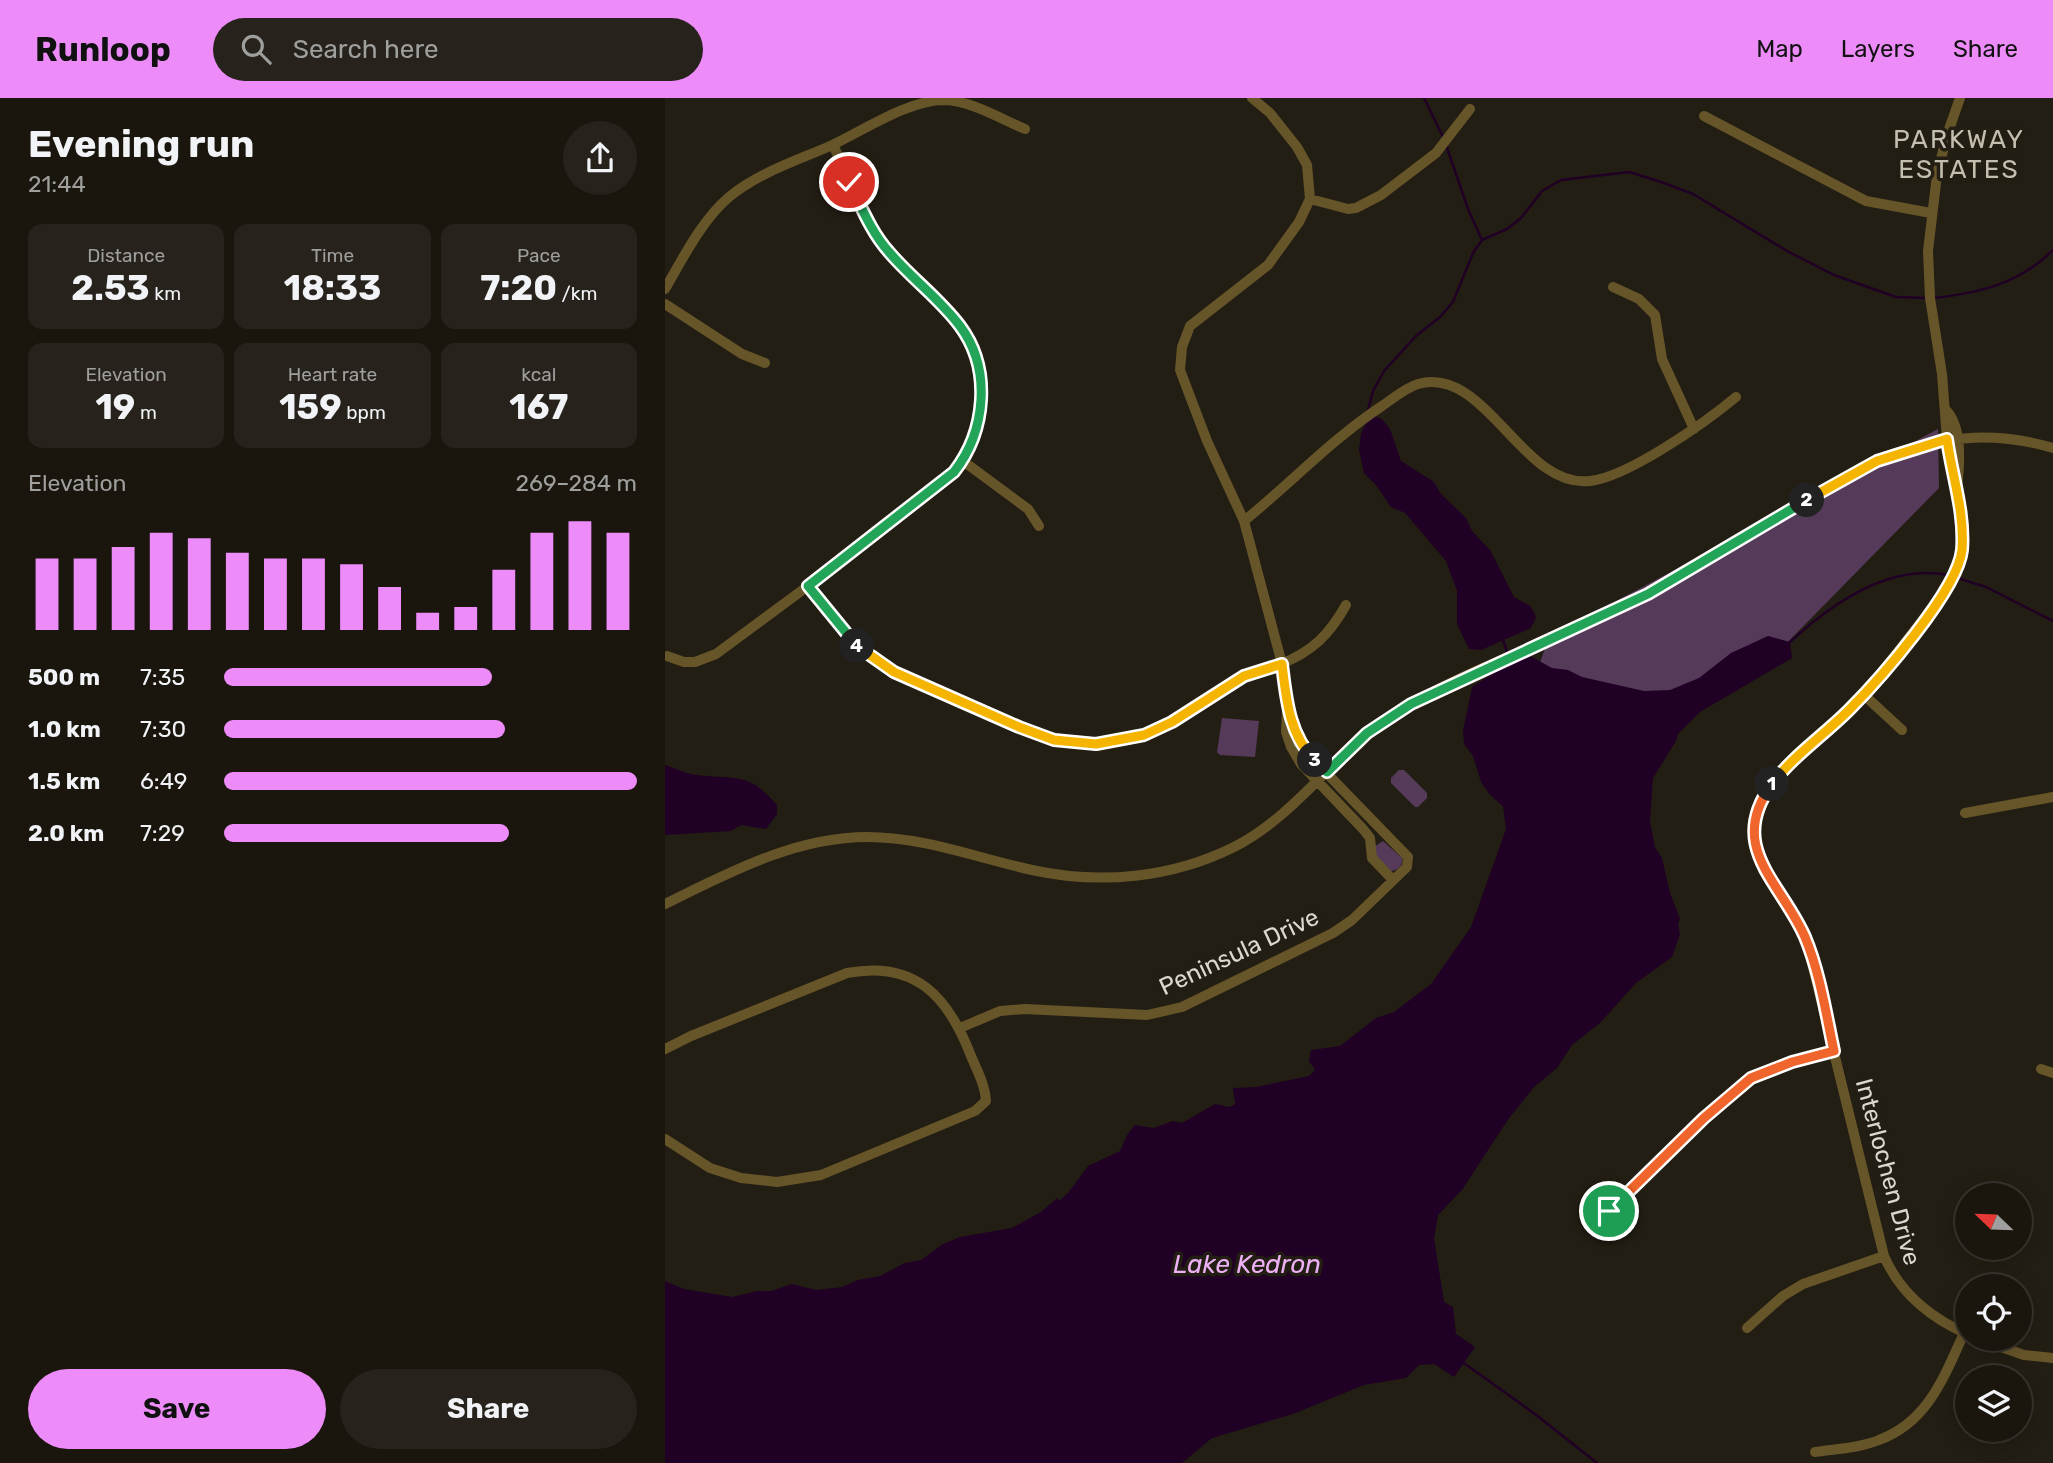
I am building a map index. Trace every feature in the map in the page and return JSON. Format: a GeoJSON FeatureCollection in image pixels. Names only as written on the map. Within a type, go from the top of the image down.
{"type":"FeatureCollection","features":[{"type":"Feature","properties":{"kind":"street"},"geometry":{"type":"LineString","coordinates":[[1252,98],[1270,113],[1297,148],[1307,166],[1310,199],[1300,222],[1268,265],[1197,318],[1191,326],[1182,347],[1182,377],[1244,521],[1282,664],[1287,710],[1286,732],[1290,747],[1301,764],[1368,835],[1372,858],[1393,880]]}},
{"type":"Feature","properties":{"kind":"street","name":"Interlochen Drive"},"geometry":{"type":"LineString","coordinates":[[1955,1327],[1906,1293],[1892,1275],[1884,1256],[1805,939],[1763,870],[1755,843],[1754,826],[1759,802],[1779,776],[1864,695],[1910,638],[1952,578],[1961,558],[1963,533],[1952,438],[1930,298],[1928,251],[1931,213],[1947,135],[1960,98]]}},
{"type":"Feature","properties":{"kind":"street"},"geometry":{"type":"LineString","coordinates":[[665,289],[705,226],[729,197],[770,172],[892,116],[934,101],[967,104],[1025,129]]}},
{"type":"Feature","properties":{"kind":"street"},"geometry":{"type":"LineString","coordinates":[[1310,199],[1338,208],[1356,208],[1381,195],[1422,165],[1441,147],[1471,109]]}},
{"type":"Feature","properties":{"kind":"street"},"geometry":{"type":"LineString","coordinates":[[1703,116],[1866,201],[1931,213]]}},
{"type":"Feature","properties":{"kind":"street"},"geometry":{"type":"LineString","coordinates":[[667,656],[684,662],[695,662],[716,653],[808,586],[954,472],[963,461],[974,436],[982,406],[979,366],[972,348],[960,326],[876,236],[833,145]]}},
{"type":"Feature","properties":{"kind":"street"},"geometry":{"type":"LineString","coordinates":[[1612,287],[1639,299],[1655,315],[1662,359],[1694,429]]}},
{"type":"Feature","properties":{"kind":"street"},"geometry":{"type":"LineString","coordinates":[[665,304],[742,354],[765,362]]}},
{"type":"Feature","properties":{"kind":"street"},"geometry":{"type":"LineString","coordinates":[[1244,521],[1366,416],[1412,386],[1427,383],[1444,385],[1467,394],[1558,476],[1589,482],[1619,473],[1694,429],[1736,397]]}},
{"type":"Feature","properties":{"kind":"street"},"geometry":{"type":"LineString","coordinates":[[665,904],[753,862],[795,849],[853,838],[912,841],[1066,876],[1111,878],[1145,875],[1216,855],[1277,820],[1367,733],[1411,704],[1648,594],[1858,470],[1894,454],[1952,438],[2014,438],[2053,448]]}},
{"type":"Feature","properties":{"kind":"street"},"geometry":{"type":"LineString","coordinates":[[963,461],[1028,509],[1039,526]]}},
{"type":"Feature","properties":{"kind":"street"},"geometry":{"type":"LineString","coordinates":[[808,586],[867,656],[885,667],[1019,727],[1073,743],[1096,744],[1144,735],[1172,722],[1244,676],[1282,664],[1317,644],[1333,628],[1346,605]]}},
{"type":"Feature","properties":{"kind":"street"},"geometry":{"type":"LineString","coordinates":[[1864,695],[1902,730]]}},
{"type":"Feature","properties":{"kind":"street","name":"Peninsula Drive"},"geometry":{"type":"LineString","coordinates":[[960,1028],[1000,1011],[1025,1009],[1147,1015],[1182,1007],[1333,933],[1352,919],[1407,867],[1408,857],[1302,746],[1287,710]]}},
{"type":"Feature","properties":{"kind":"street"},"geometry":{"type":"LineString","coordinates":[[1965,813],[2053,797]]}},
{"type":"Feature","properties":{"kind":"street"},"geometry":{"type":"LineString","coordinates":[[1368,835],[1378,826]]}},
{"type":"Feature","properties":{"kind":"street"},"geometry":{"type":"LineString","coordinates":[[665,1049],[847,973],[869,969],[899,973],[921,982],[943,1001],[960,1028],[986,1095],[982,1107],[821,1175],[777,1182],[741,1178],[710,1168],[665,1139]]}},
{"type":"Feature","properties":{"kind":"street"},"geometry":{"type":"LineString","coordinates":[[1600,1228],[1609,1211],[1743,1084],[1779,1066],[1834,1051]]}},
{"type":"Feature","properties":{"kind":"street"},"geometry":{"type":"LineString","coordinates":[[2041,1069],[2053,1073]]}},
{"type":"Feature","properties":{"kind":"street"},"geometry":{"type":"LineString","coordinates":[[1747,1328],[1795,1288],[1884,1256]]}},
{"type":"Feature","properties":{"kind":"street"},"geometry":{"type":"LineString","coordinates":[[1815,1452],[1879,1440],[1920,1414],[1944,1379],[1957,1351]]}},
{"type":"Feature","properties":{"kind":"street"},"geometry":{"type":"LineString","coordinates":[[2013,1351],[2024,1355],[2053,1357]]}},
{"type":"Feature","properties":{"kind":"shaded area"},"geometry":{"type":"Polygon","coordinates":[[[1938,429],[1939,488],[1778,652],[1686,718],[1536,674],[1549,637],[1938,429]]]}},
{"type":"Feature","properties":{"kind":"shaded area"},"geometry":{"type":"Polygon","coordinates":[[[1222,718],[1259,721],[1255,757],[1220,755],[1217,752],[1222,718]]]}},
{"type":"Feature","properties":{"kind":"shaded area"},"geometry":{"type":"Polygon","coordinates":[[[1399,770],[1404,770],[1427,793],[1427,798],[1418,807],[1391,783],[1391,778],[1399,770]]]}},
{"type":"Feature","properties":{"kind":"shaded area"},"geometry":{"type":"Polygon","coordinates":[[[1383,841],[1402,858],[1401,866],[1395,870],[1390,871],[1375,860],[1374,847],[1383,841]]]}},
{"type":"Feature","properties":{"kind":"water"},"geometry":{"type":"Polygon","coordinates":[[[1374,416],[1382,419],[1390,429],[1401,461],[1434,482],[1441,494],[1466,518],[1472,531],[1490,550],[1514,597],[1530,606],[1534,612],[1536,618],[1531,628],[1481,650],[1469,649],[1457,624],[1457,591],[1446,561],[1405,513],[1391,507],[1364,473],[1359,450],[1361,433],[1368,420],[1374,416]]]}},
{"type":"Feature","properties":{"kind":"water","name":"Lake Kedron"},"geometry":{"type":"Polygon","coordinates":[[[1768,636],[1790,642],[1792,658],[1700,712],[1678,734],[1653,778],[1650,822],[1655,847],[1662,858],[1670,893],[1680,919],[1680,934],[1672,957],[1636,983],[1600,1023],[1572,1045],[1557,1068],[1534,1087],[1507,1121],[1462,1190],[1438,1215],[1434,1238],[1444,1302],[1453,1307],[1456,1334],[1475,1347],[1454,1377],[1434,1364],[1419,1365],[1406,1378],[1364,1385],[1293,1414],[1212,1438],[1182,1463],[665,1463],[665,1281],[684,1289],[732,1297],[757,1291],[771,1291],[792,1284],[816,1290],[842,1287],[858,1280],[880,1276],[905,1263],[921,1260],[943,1244],[960,1237],[1012,1228],[1041,1212],[1057,1198],[1059,1201],[1068,1193],[1088,1166],[1120,1151],[1135,1125],[1154,1128],[1173,1121],[1182,1123],[1215,1104],[1230,1107],[1235,1104],[1233,1088],[1256,1087],[1309,1076],[1315,1070],[1309,1061],[1311,1050],[1340,1046],[1376,1018],[1394,1012],[1431,984],[1471,927],[1506,829],[1503,806],[1490,795],[1481,782],[1473,756],[1464,744],[1463,731],[1472,687],[1519,657],[1532,657],[1552,668],[1568,670],[1582,677],[1644,691],[1670,690],[1699,678],[1731,653],[1768,636]]]}},
{"type":"Feature","properties":{"kind":"water"},"geometry":{"type":"Polygon","coordinates":[[[665,765],[693,774],[749,782],[767,794],[777,805],[777,814],[766,829],[741,825],[731,831],[665,835],[665,765]]]}},
{"type":"Feature","properties":{"kind":"waterway"},"geometry":{"type":"LineString","coordinates":[[1424,98],[1444,139]]}},
{"type":"Feature","properties":{"kind":"waterway"},"geometry":{"type":"LineString","coordinates":[[1446,145],[1468,209],[1482,240]]}},
{"type":"Feature","properties":{"kind":"waterway"},"geometry":{"type":"LineString","coordinates":[[1368,410],[1373,391],[1384,371],[1416,336],[1440,317],[1453,302],[1473,253],[1482,240],[1507,229],[1521,218],[1542,191],[1561,180],[1629,172],[1661,182],[1693,194],[1787,251],[1834,275],[1896,297],[1926,298]]}},
{"type":"Feature","properties":{"kind":"waterway"},"geometry":{"type":"LineString","coordinates":[[1933,298],[1997,285],[2026,271],[2053,250]]}},
{"type":"Feature","properties":{"kind":"waterway"},"geometry":{"type":"LineString","coordinates":[[1790,642],[1842,601],[1882,581],[1904,575],[1948,575]]}},
{"type":"Feature","properties":{"kind":"waterway"},"geometry":{"type":"LineString","coordinates":[[1954,577],[1986,587],[2053,621]]}},
{"type":"Feature","properties":{"kind":"waterway"},"geometry":{"type":"LineString","coordinates":[[1503,640],[1507,652]]}},
{"type":"Feature","properties":{"kind":"waterway"},"geometry":{"type":"LineString","coordinates":[[1461,1361],[1597,1463]]}},
{"type":"Feature","properties":{"kind":"district","name":"PARKWAY ESTATES"},"geometry":{"type":"Point","coordinates":[1959,154]}},
{"type":"Feature","properties":{"kind":"route"},"geometry":{"type":"LineString","coordinates":[[849,182],[876,236],[903,268],[942,306],[967,337],[979,366],[982,406],[974,436],[963,461],[954,472],[808,586],[867,656],[912,680],[1054,740],[1096,744],[1144,735],[1196,708],[1244,676],[1282,664],[1287,710],[1302,746],[1327,772],[1367,733],[1411,704],[1648,594],[1858,470],[1894,454],[1947,439],[1952,475],[1962,512],[1963,533],[1958,567],[1942,595],[1864,695],[1779,776],[1759,802],[1754,826],[1755,843],[1763,870],[1805,939],[1834,1051],[1792,1062],[1751,1078],[1704,1118],[1609,1211]]}}]}
